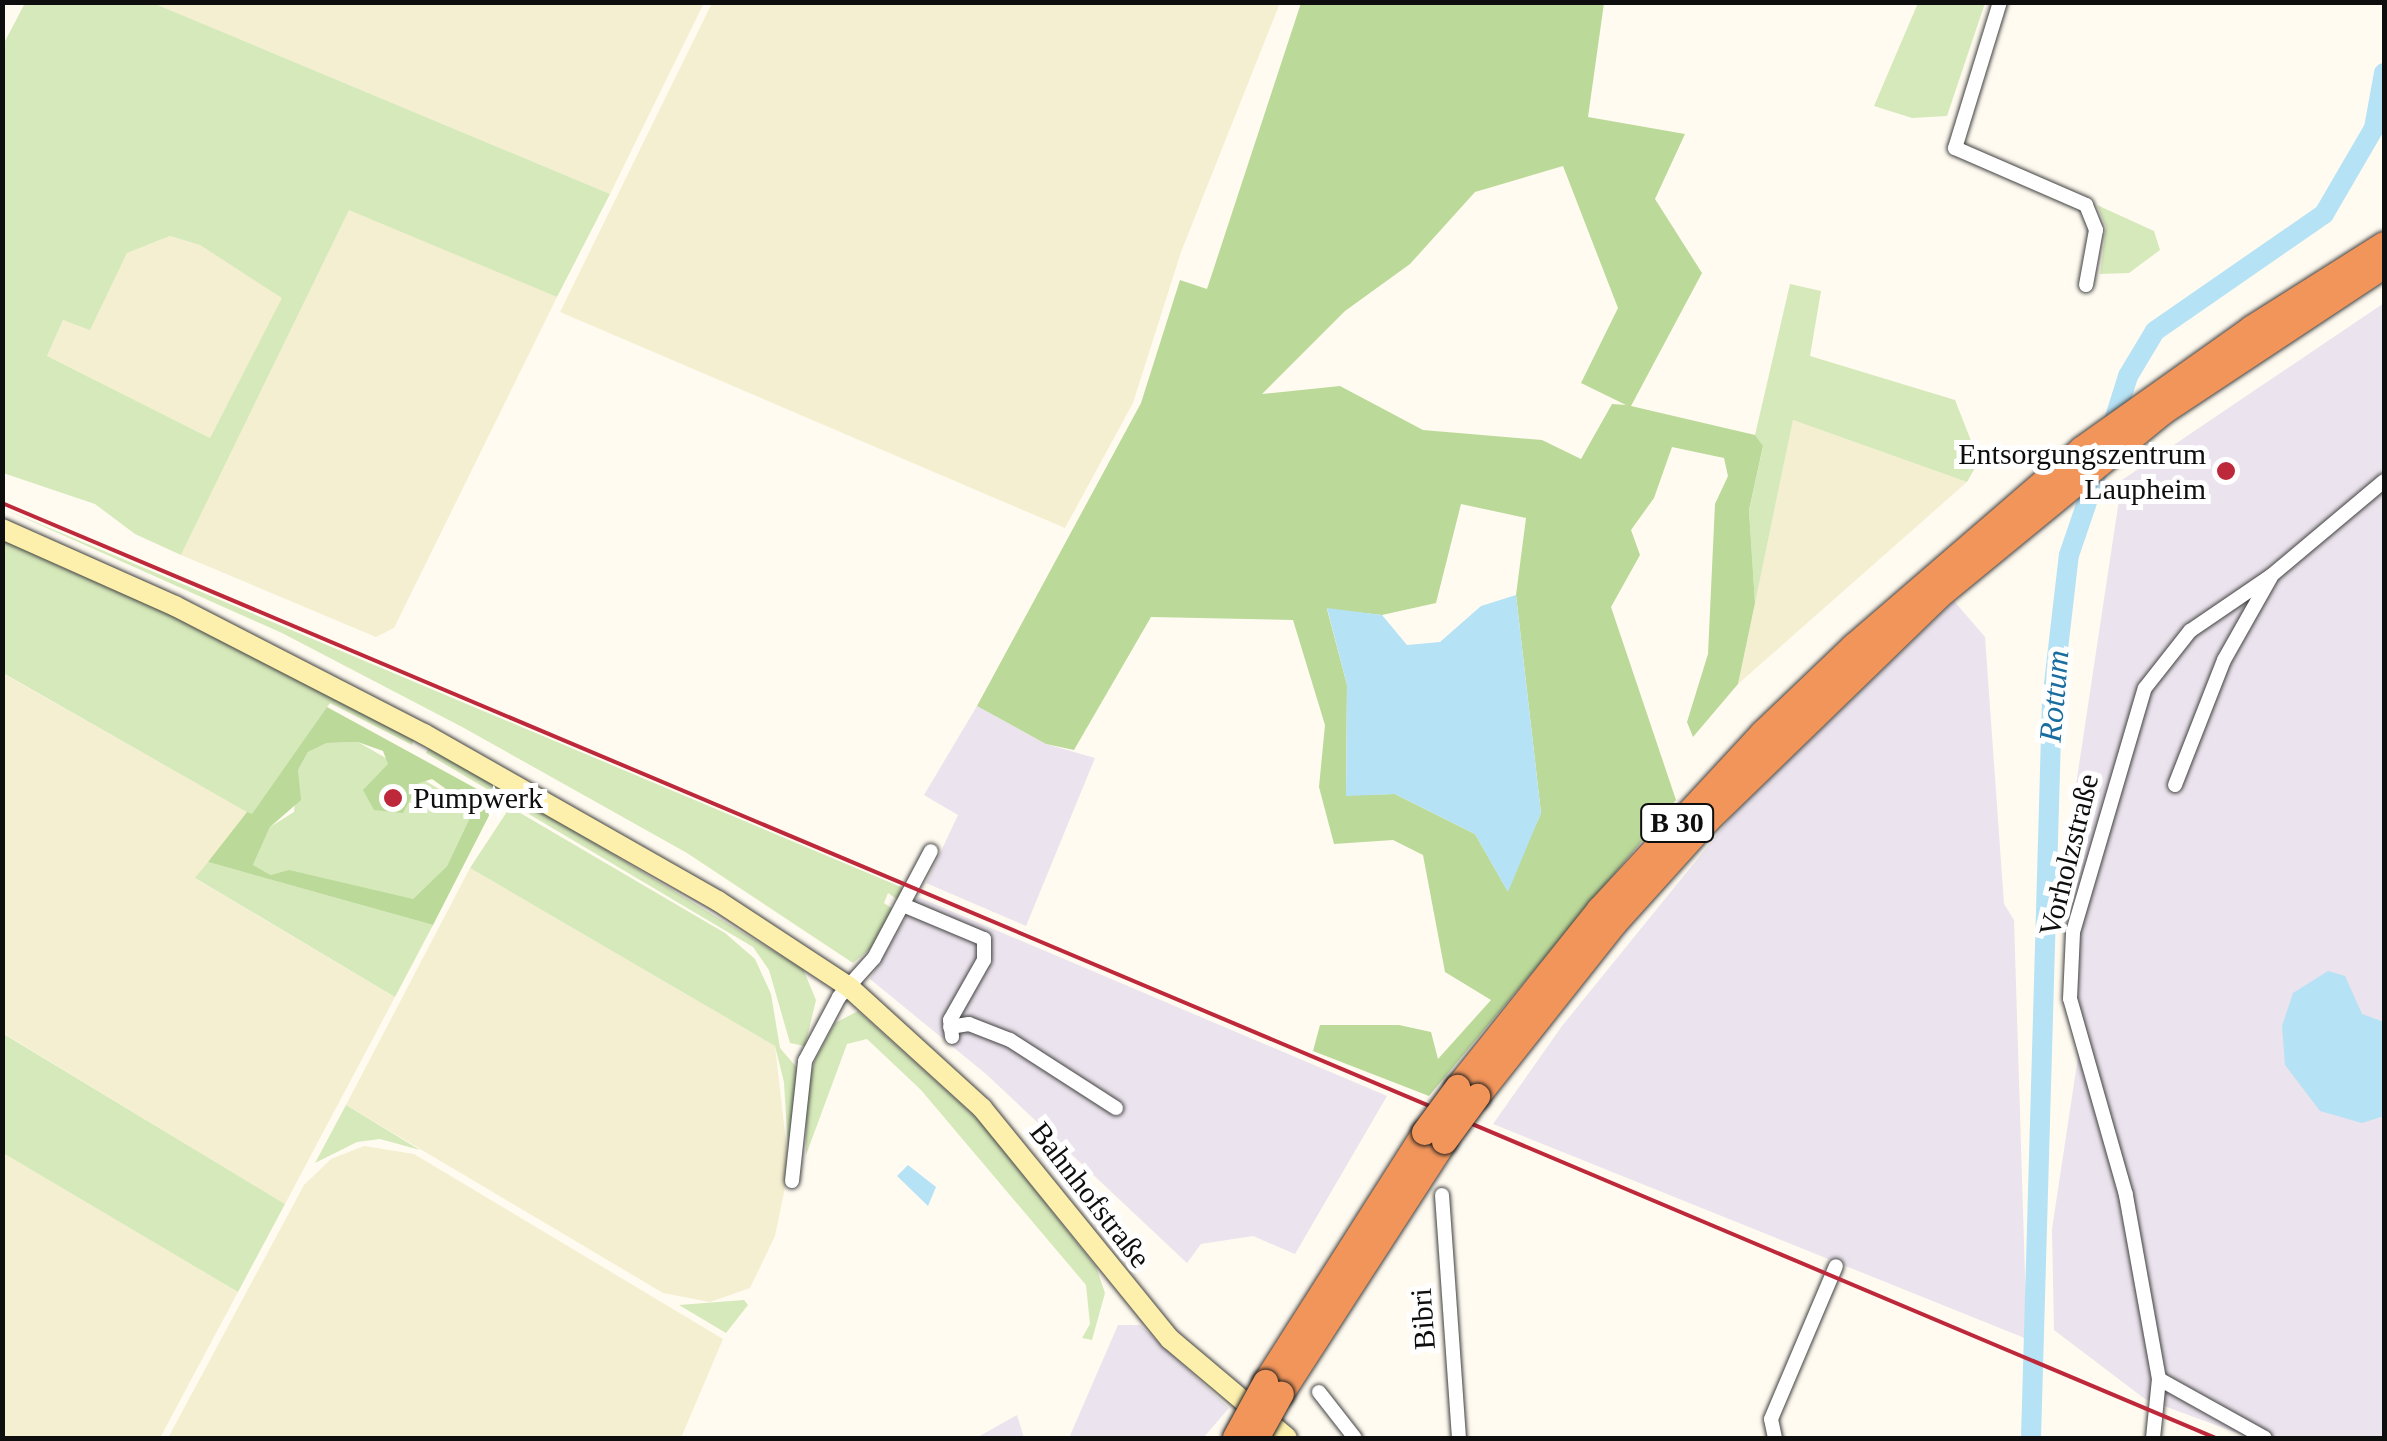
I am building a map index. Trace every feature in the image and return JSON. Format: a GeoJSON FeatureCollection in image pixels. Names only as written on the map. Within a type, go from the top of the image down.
{"type":"FeatureCollection","features":[{"type":"Feature","properties":{"kind":"highway","name":"B 30"},"geometry":{"type":"LineString","coordinates":[[1242,1438],[1434,1136],[1467,1092],[1707,820],[1931,590],[2081,449],[2384,244]]}},
{"type":"Feature","properties":{"kind":"highway","name":"B 30"},"geometry":{"type":"LineString","coordinates":[[1956,567],[2127,439],[2384,265]]}},
{"type":"Feature","properties":{"kind":"main road","name":"Bahnhofstraße"},"geometry":{"type":"LineString","coordinates":[[2,529],[174,606],[440,742],[718,901],[849,988],[982,1108],[1183,1352],[1286,1438]]}},
{"type":"Feature","properties":{"kind":"street"},"geometry":{"type":"LineString","coordinates":[[2000,2],[1955,148],[2086,205],[2096,230],[2086,285]]}},
{"type":"Feature","properties":{"kind":"street","name":"Vorholzstraße"},"geometry":{"type":"LineString","coordinates":[[2152,1438],[2159,1379],[2126,1195],[2070,999],[2073,932],[2145,688],[2190,631],[2272,574],[2384,481]]}},
{"type":"Feature","properties":{"kind":"street","name":"Vorholzstraße"},"geometry":{"type":"LineString","coordinates":[[2175,785],[2224,660],[2272,574]]}},
{"type":"Feature","properties":{"kind":"street"},"geometry":{"type":"LineString","coordinates":[[792,1181],[805,1061],[849,988],[874,958],[931,851]]}},
{"type":"Feature","properties":{"kind":"street"},"geometry":{"type":"LineString","coordinates":[[903,905],[984,939],[984,960],[951,1032],[970,1024],[1010,1040],[1116,1108]]}},
{"type":"Feature","properties":{"kind":"street","name":"Bibri"},"geometry":{"type":"LineString","coordinates":[[1442,1196],[1459,1438]]}},
{"type":"Feature","properties":{"kind":"street"},"geometry":{"type":"LineString","coordinates":[[1775,1438],[1771,1419],[1836,1266]]}},
{"type":"Feature","properties":{"kind":"street"},"geometry":{"type":"LineString","coordinates":[[2159,1379],[2265,1438]]}},
{"type":"Feature","properties":{"kind":"street"},"geometry":{"type":"LineString","coordinates":[[1319,1392],[1356,1438]]}},
{"type":"Feature","properties":{"kind":"shaded area"},"geometry":{"type":"Polygon","coordinates":[[[153,3],[704,3],[610,194],[153,3]]]}},
{"type":"Feature","properties":{"kind":"shaded area"},"geometry":{"type":"Polygon","coordinates":[[[712,3],[1280,3],[1181,252],[1133,403],[1065,528],[560,312],[712,3]]]}},
{"type":"Feature","properties":{"kind":"shaded area"},"geometry":{"type":"Polygon","coordinates":[[[349,209],[557,297],[394,628],[376,637],[181,555],[349,209]]]}},
{"type":"Feature","properties":{"kind":"shaded area"},"geometry":{"type":"Polygon","coordinates":[[[170,236],[200,245],[283,298],[210,438],[47,356],[63,320],[90,329],[127,253],[170,236]]]}},
{"type":"Feature","properties":{"kind":"shaded area"},"geometry":{"type":"Polygon","coordinates":[[[2384,303],[2384,1438],[2251,1438],[2145,1399],[2054,1330],[2052,1229],[2078,1057],[2060,891],[2122,480],[2384,303]]]}},
{"type":"Feature","properties":{"kind":"shaded area"},"geometry":{"type":"Polygon","coordinates":[[[1793,420],[1967,482],[1738,684],[1793,420]]]}},
{"type":"Feature","properties":{"kind":"shaded area"},"geometry":{"type":"Polygon","coordinates":[[[1954,601],[1985,637],[2004,904],[2014,920],[2027,1339],[1493,1124],[1562,1026],[1733,815],[1954,601]]]}},
{"type":"Feature","properties":{"kind":"shaded area"},"geometry":{"type":"Polygon","coordinates":[[[2,673],[247,812],[196,879],[395,997],[285,1204],[3,1033],[2,673]]]}},
{"type":"Feature","properties":{"kind":"shaded area"},"geometry":{"type":"Polygon","coordinates":[[[977,706],[1046,744],[1095,758],[1026,926],[926,883],[958,815],[924,795],[977,706]]]}},
{"type":"Feature","properties":{"kind":"shaded area"},"geometry":{"type":"Polygon","coordinates":[[[470,868],[775,1046],[789,1168],[775,1236],[750,1288],[710,1302],[663,1293],[346,1105],[470,868]]]}},
{"type":"Feature","properties":{"kind":"shaded area"},"geometry":{"type":"Polygon","coordinates":[[[918,897],[1387,1096],[1295,1254],[1253,1236],[1201,1244],[1187,1263],[986,1074],[870,979],[918,897]]]}},
{"type":"Feature","properties":{"kind":"shaded area"},"geometry":{"type":"Polygon","coordinates":[[[364,1146],[414,1154],[723,1339],[681,1438],[168,1438],[304,1185],[331,1159],[364,1146]]]}},
{"type":"Feature","properties":{"kind":"shaded area"},"geometry":{"type":"Polygon","coordinates":[[[3,1153],[238,1292],[160,1438],[3,1438],[3,1153]]]}},
{"type":"Feature","properties":{"kind":"shaded area"},"geometry":{"type":"Polygon","coordinates":[[[1118,1325],[1140,1325],[1229,1408],[1203,1438],[1069,1438],[1118,1325]]]}},
{"type":"Feature","properties":{"kind":"shaded area"},"geometry":{"type":"Polygon","coordinates":[[[1017,1415],[1024,1438],[976,1438],[1017,1415]]]}},
{"type":"Feature","properties":{"kind":"green space"},"geometry":{"type":"Polygon","coordinates":[[[25,3],[153,3],[610,194],[557,297],[349,210],[181,555],[135,534],[95,504],[3,473],[3,45],[25,3]],[[170,236],[127,253],[90,330],[63,320],[47,356],[210,438],[282,298],[200,245],[170,236]]]}},
{"type":"Feature","properties":{"kind":"green space"},"geometry":{"type":"Polygon","coordinates":[[[1301,3],[1604,3],[1588,117],[1685,134],[1655,199],[1702,273],[1631,406],[1755,435],[1763,446],[1749,510],[1755,603],[1738,684],[1693,737],[1687,722],[1708,654],[1715,504],[1728,476],[1724,458],[1672,447],[1654,498],[1631,530],[1640,555],[1611,607],[1676,800],[1429,1096],[1313,1051],[1320,1025],[1399,1025],[1431,1032],[1438,1059],[1491,1000],[1445,972],[1423,855],[1393,840],[1334,844],[1319,787],[1325,725],[1293,620],[1151,617],[1074,750],[1046,744],[977,706],[1141,403],[1180,280],[1207,289],[1301,3]],[[1563,166],[1475,192],[1410,264],[1345,311],[1262,394],[1340,386],[1423,430],[1542,440],[1581,459],[1612,404],[1626,405],[1581,383],[1618,308],[1563,166]],[[1461,504],[1436,603],[1382,615],[1327,609],[1347,685],[1346,795],[1395,794],[1475,834],[1507,890],[1541,813],[1516,595],[1526,518],[1461,504]]]}},
{"type":"Feature","properties":{"kind":"green space"},"geometry":{"type":"Polygon","coordinates":[[[1918,3],[1985,3],[1947,116],[1912,118],[1874,106],[1918,3]]]}},
{"type":"Feature","properties":{"kind":"green space"},"geometry":{"type":"Polygon","coordinates":[[[2097,205],[2154,231],[2160,250],[2129,273],[2100,274],[2106,227],[2097,205]]]}},
{"type":"Feature","properties":{"kind":"green space"},"geometry":{"type":"Polygon","coordinates":[[[1790,284],[1821,291],[1810,356],[1955,400],[1979,461],[1967,482],[1793,420],[1755,603],[1749,510],[1763,447],[1755,435],[1790,284]]]}},
{"type":"Feature","properties":{"kind":"green space"},"geometry":{"type":"Polygon","coordinates":[[[2,508],[901,887],[904,892],[898,900],[888,893],[884,903],[894,910],[878,942],[853,963],[687,853],[464,728],[282,633],[2,508]]]}},
{"type":"Feature","properties":{"kind":"green space"},"geometry":{"type":"Polygon","coordinates":[[[3,538],[207,630],[414,739],[412,745],[330,703],[252,815],[3,673],[3,538]]]}},
{"type":"Feature","properties":{"kind":"green space"},"geometry":{"type":"Polygon","coordinates":[[[327,707],[497,800],[433,925],[208,862],[247,812],[252,814],[327,707]],[[358,742],[327,743],[308,752],[298,770],[301,800],[270,827],[253,865],[271,875],[289,870],[413,899],[447,866],[474,809],[432,779],[419,783],[403,813],[374,810],[363,790],[388,764],[383,751],[358,742]]]}},
{"type":"Feature","properties":{"kind":"green space"},"geometry":{"type":"Polygon","coordinates":[[[358,742],[474,809],[447,866],[413,899],[271,875],[253,865],[270,827],[294,812],[298,770],[308,752],[327,743],[358,742]]]}},
{"type":"Feature","properties":{"kind":"green space"},"geometry":{"type":"Polygon","coordinates":[[[430,744],[803,969],[816,1000],[805,1046],[790,1043],[769,970],[753,947],[426,753],[430,744]]]}},
{"type":"Feature","properties":{"kind":"green space"},"geometry":{"type":"Polygon","coordinates":[[[510,807],[725,933],[755,959],[771,994],[780,1048],[798,1069],[789,1168],[784,1082],[775,1046],[470,868],[510,807]]]}},
{"type":"Feature","properties":{"kind":"green space"},"geometry":{"type":"Polygon","coordinates":[[[208,862],[433,925],[395,997],[195,878],[208,862]]]}},
{"type":"Feature","properties":{"kind":"green space"},"geometry":{"type":"Polygon","coordinates":[[[858,1011],[981,1122],[1096,1267],[1105,1293],[1092,1340],[1082,1338],[1090,1324],[1086,1285],[921,1090],[867,1039],[847,1044],[806,1155],[806,1089],[815,1060],[835,1023],[858,1011]]]}},
{"type":"Feature","properties":{"kind":"green space"},"geometry":{"type":"Polygon","coordinates":[[[2,1033],[285,1204],[238,1292],[3,1153],[2,1033]]]}},
{"type":"Feature","properties":{"kind":"green space"},"geometry":{"type":"Polygon","coordinates":[[[346,1105],[420,1150],[380,1139],[357,1142],[315,1163],[346,1105]]]}},
{"type":"Feature","properties":{"kind":"green space"},"geometry":{"type":"Polygon","coordinates":[[[744,1300],[748,1305],[726,1333],[679,1305],[744,1300]]]}},
{"type":"Feature","properties":{"kind":"water"},"geometry":{"type":"Polygon","coordinates":[[[1516,595],[1541,813],[1508,892],[1475,834],[1395,794],[1346,796],[1347,685],[1327,608],[1382,615],[1407,645],[1440,642],[1481,606],[1516,595]]]}},
{"type":"Feature","properties":{"kind":"water"},"geometry":{"type":"Polygon","coordinates":[[[2328,971],[2345,976],[2362,1014],[2384,1022],[2384,1116],[2362,1123],[2320,1111],[2285,1065],[2282,1026],[2293,993],[2328,971]]]}},
{"type":"Feature","properties":{"kind":"water"},"geometry":{"type":"Polygon","coordinates":[[[908,1165],[936,1187],[928,1206],[897,1176],[908,1165]]]}},
{"type":"Feature","properties":{"kind":"waterway","name":"Rottum"},"geometry":{"type":"LineString","coordinates":[[2111,430],[2128,376],[2155,331],[2324,214],[2374,128],[2384,73]]}},
{"type":"Feature","properties":{"kind":"waterway","name":"Rottum"},"geometry":{"type":"LineString","coordinates":[[2031,1438],[2052,701],[2069,555],[2102,458]]}},
{"type":"Feature","properties":{"kind":"railway"},"geometry":{"type":"LineString","coordinates":[[2,503],[2215,1438]]}},
{"type":"Feature","properties":{"kind":"place","name":"Entsorgungszentrum Laupheim"},"geometry":{"type":"Point","coordinates":[2226,471]}},
{"type":"Feature","properties":{"kind":"place","name":"Pumpwerk"},"geometry":{"type":"Point","coordinates":[393,798]}}]}
